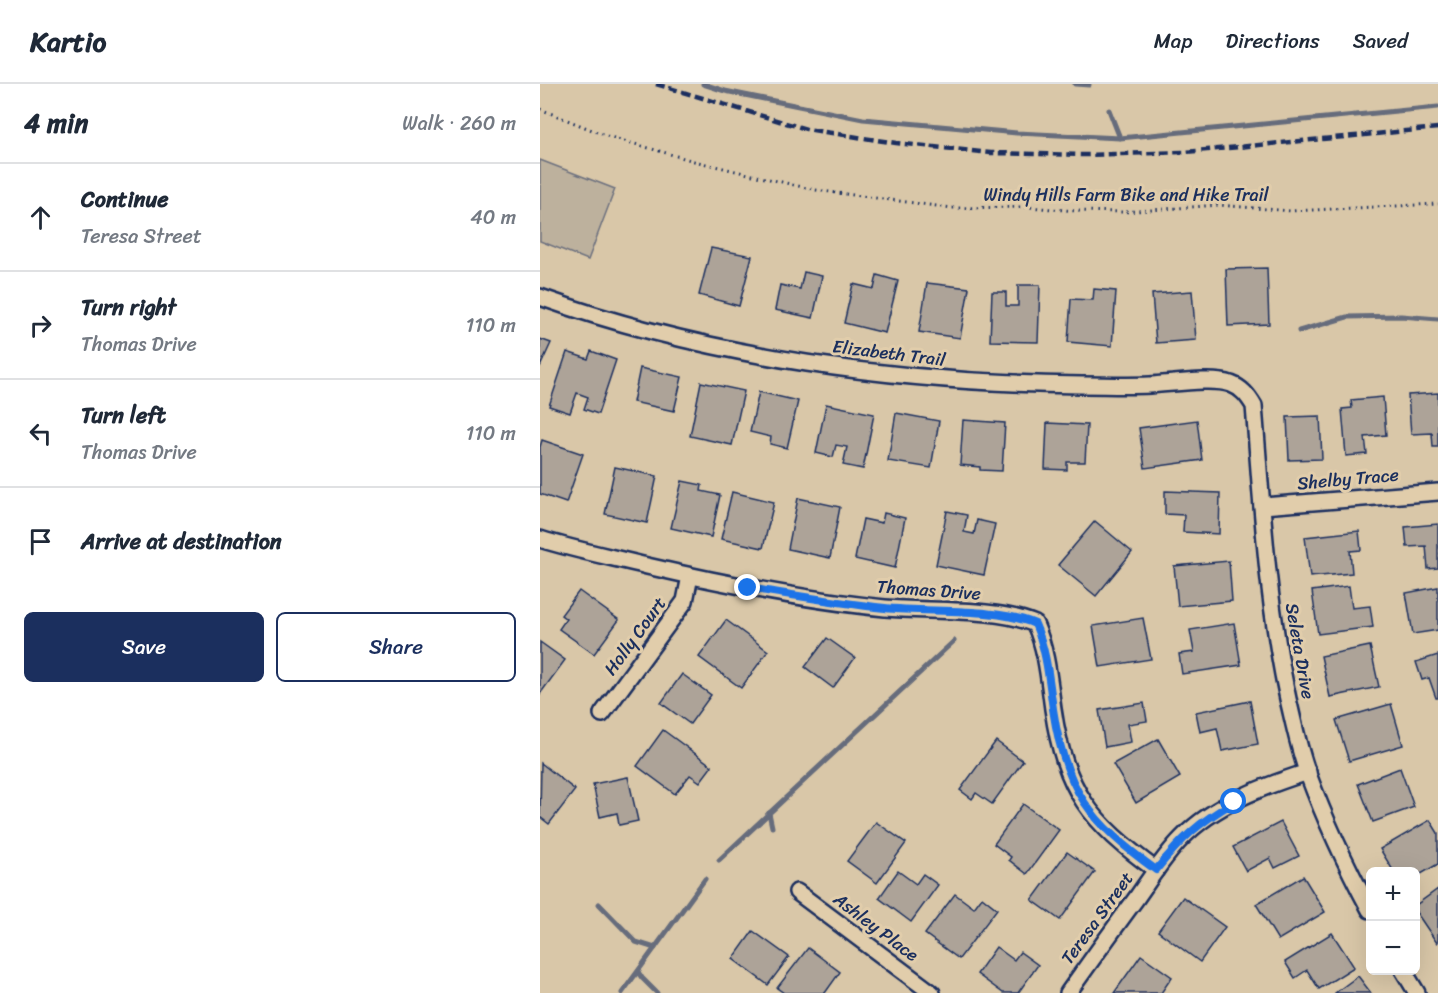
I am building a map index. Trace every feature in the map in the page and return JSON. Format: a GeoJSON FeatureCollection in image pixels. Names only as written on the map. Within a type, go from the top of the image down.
{"type":"FeatureCollection","features":[{"type":"Feature","properties":{"kind":"street","name":"Elizabeth Trail"},"geometry":{"type":"LineString","coordinates":[[540,297],[592,314],[683,338],[768,356],[858,371],[952,380],[1050,385],[1147,385],[1220,381],[1240,388]]}},
{"type":"Feature","properties":{"kind":"street","name":"Seleta Drive"},"geometry":{"type":"LineString","coordinates":[[1240,388],[1254,406],[1269,582],[1279,657],[1308,772],[1333,833],[1366,900]]}},
{"type":"Feature","properties":{"kind":"street","name":"Shelby Trace"},"geometry":{"type":"LineString","coordinates":[[1262,506],[1438,492]]}},
{"type":"Feature","properties":{"kind":"street","name":"Thomas Drive"},"geometry":{"type":"LineString","coordinates":[[540,539],[748,588],[885,608],[1000,615],[1020,618],[1035,624],[1042,639],[1054,714],[1065,759],[1077,793],[1091,814],[1111,835],[1156,870]]}},
{"type":"Feature","properties":{"kind":"street","name":"Holly Court"},"geometry":{"type":"LineString","coordinates":[[602,714],[685,601],[690,576]]}},
{"type":"Feature","properties":{"kind":"street","name":"Teresa Street"},"geometry":{"type":"LineString","coordinates":[[1068,993],[1156,870],[1183,838],[1214,813],[1273,783],[1308,772]]}},
{"type":"Feature","properties":{"kind":"street","name":"Ashley Place"},"geometry":{"type":"LineString","coordinates":[[797,892],[932,993]]}},
{"type":"Feature","properties":{"kind":"street"},"geometry":{"type":"LineString","coordinates":[[1406,975],[1417,993]]}},
{"type":"Feature","properties":{"kind":"path","name":"Windy Hills Farm Bike and Hike Trail"},"geometry":{"type":"LineString","coordinates":[[540,109],[607,136],[705,164],[815,190],[951,208],[1028,207],[1123,212],[1219,205],[1291,211],[1438,204]]}},
{"type":"Feature","properties":{"kind":"shaded area"},"geometry":{"type":"Polygon","coordinates":[[[540,160],[615,189],[588,260],[540,241],[540,160]]]}},
{"type":"Feature","properties":{"kind":"building"},"geometry":{"type":"Polygon","coordinates":[[[711,248],[752,256],[739,306],[699,295],[711,248]]]}},
{"type":"Feature","properties":{"kind":"building"},"geometry":{"type":"Polygon","coordinates":[[[1267,268],[1269,324],[1228,326],[1226,269],[1267,268]]]}},
{"type":"Feature","properties":{"kind":"building"},"geometry":{"type":"Polygon","coordinates":[[[804,272],[822,276],[813,318],[775,310],[780,285],[800,289],[804,272]]]}},
{"type":"Feature","properties":{"kind":"building"},"geometry":{"type":"Polygon","coordinates":[[[877,275],[898,281],[885,333],[844,323],[853,284],[874,289],[877,275]]]}},
{"type":"Feature","properties":{"kind":"building"},"geometry":{"type":"Polygon","coordinates":[[[927,283],[969,288],[960,338],[919,332],[927,283]]]}},
{"type":"Feature","properties":{"kind":"building"},"geometry":{"type":"Polygon","coordinates":[[[1018,285],[1040,285],[1038,342],[990,341],[992,292],[1006,292],[1006,306],[1018,306],[1018,285]]]}},
{"type":"Feature","properties":{"kind":"building"},"geometry":{"type":"Polygon","coordinates":[[[1094,289],[1116,291],[1112,346],[1068,342],[1071,299],[1093,300],[1094,289]]]}},
{"type":"Feature","properties":{"kind":"building"},"geometry":{"type":"Polygon","coordinates":[[[1192,291],[1196,340],[1156,343],[1152,294],[1192,291]]]}},
{"type":"Feature","properties":{"kind":"building"},"geometry":{"type":"Polygon","coordinates":[[[540,339],[551,343],[540,367],[540,339]]]}},
{"type":"Feature","properties":{"kind":"building"},"geometry":{"type":"Polygon","coordinates":[[[591,351],[616,360],[598,414],[584,409],[588,397],[577,393],[570,413],[549,406],[567,352],[588,359],[591,351]]]}},
{"type":"Feature","properties":{"kind":"building"},"geometry":{"type":"Polygon","coordinates":[[[640,368],[682,377],[674,411],[633,402],[640,368]]]}},
{"type":"Feature","properties":{"kind":"building"},"geometry":{"type":"Polygon","coordinates":[[[701,382],[744,391],[732,445],[690,436],[701,382]]]}},
{"type":"Feature","properties":{"kind":"building"},"geometry":{"type":"Polygon","coordinates":[[[759,392],[798,401],[787,448],[770,444],[771,437],[750,432],[759,392]]]}},
{"type":"Feature","properties":{"kind":"building"},"geometry":{"type":"Polygon","coordinates":[[[1438,393],[1438,447],[1433,447],[1432,433],[1411,434],[1408,395],[1438,393]]]}},
{"type":"Feature","properties":{"kind":"building"},"geometry":{"type":"Polygon","coordinates":[[[1383,397],[1386,435],[1365,437],[1367,454],[1346,456],[1342,409],[1352,408],[1351,400],[1383,397]]]}},
{"type":"Feature","properties":{"kind":"building"},"geometry":{"type":"Polygon","coordinates":[[[826,404],[874,414],[863,469],[843,465],[847,447],[836,445],[833,457],[816,453],[826,404]]]}},
{"type":"Feature","properties":{"kind":"building"},"geometry":{"type":"Polygon","coordinates":[[[896,413],[939,421],[931,468],[888,461],[896,413]]]}},
{"type":"Feature","properties":{"kind":"building"},"geometry":{"type":"Polygon","coordinates":[[[1320,416],[1322,459],[1289,460],[1287,417],[1320,416]]]}},
{"type":"Feature","properties":{"kind":"building"},"geometry":{"type":"Polygon","coordinates":[[[963,420],[1005,423],[1002,471],[980,470],[980,467],[960,465],[963,420]]]}},
{"type":"Feature","properties":{"kind":"building"},"geometry":{"type":"Polygon","coordinates":[[[1197,420],[1202,460],[1145,468],[1139,428],[1197,420]]]}},
{"type":"Feature","properties":{"kind":"building"},"geometry":{"type":"Polygon","coordinates":[[[1047,423],[1087,425],[1085,462],[1067,462],[1067,470],[1045,469],[1047,423]]]}},
{"type":"Feature","properties":{"kind":"building"},"geometry":{"type":"Polygon","coordinates":[[[542,440],[583,454],[566,503],[540,494],[542,440]]]}},
{"type":"Feature","properties":{"kind":"building"},"geometry":{"type":"Polygon","coordinates":[[[615,467],[657,476],[647,523],[605,514],[615,467]]]}},
{"type":"Feature","properties":{"kind":"building"},"geometry":{"type":"Polygon","coordinates":[[[682,481],[702,485],[701,491],[720,495],[711,537],[671,528],[682,481]]]}},
{"type":"Feature","properties":{"kind":"building"},"geometry":{"type":"Polygon","coordinates":[[[1165,491],[1220,493],[1219,534],[1183,532],[1184,515],[1165,514],[1165,491]]]}},
{"type":"Feature","properties":{"kind":"building"},"geometry":{"type":"Polygon","coordinates":[[[732,492],[774,502],[763,548],[721,539],[732,492]]]}},
{"type":"Feature","properties":{"kind":"building"},"geometry":{"type":"Polygon","coordinates":[[[798,498],[840,507],[830,558],[788,549],[798,498]]]}},
{"type":"Feature","properties":{"kind":"building"},"geometry":{"type":"Polygon","coordinates":[[[947,511],[967,515],[964,532],[974,534],[977,520],[995,524],[984,575],[936,565],[947,511]]]}},
{"type":"Feature","properties":{"kind":"building"},"geometry":{"type":"Polygon","coordinates":[[[884,513],[905,518],[895,568],[855,559],[863,519],[882,523],[884,513]]]}},
{"type":"Feature","properties":{"kind":"building"},"geometry":{"type":"Polygon","coordinates":[[[1095,521],[1132,552],[1096,596],[1058,565],[1095,521]]]}},
{"type":"Feature","properties":{"kind":"building"},"geometry":{"type":"Polygon","coordinates":[[[1438,524],[1438,568],[1428,569],[1426,546],[1407,547],[1405,527],[1438,524]]]}},
{"type":"Feature","properties":{"kind":"building"},"geometry":{"type":"Polygon","coordinates":[[[1359,531],[1361,550],[1350,551],[1352,573],[1310,577],[1305,537],[1359,531]]]}},
{"type":"Feature","properties":{"kind":"building"},"geometry":{"type":"Polygon","coordinates":[[[1229,561],[1232,601],[1178,606],[1174,566],[1229,561]]]}},
{"type":"Feature","properties":{"kind":"building"},"geometry":{"type":"Polygon","coordinates":[[[1349,586],[1352,608],[1370,606],[1373,627],[1318,634],[1312,591],[1349,586]]]}},
{"type":"Feature","properties":{"kind":"building"},"geometry":{"type":"Polygon","coordinates":[[[1438,587],[1438,630],[1413,634],[1406,593],[1438,587]]]}},
{"type":"Feature","properties":{"kind":"building"},"geometry":{"type":"Polygon","coordinates":[[[579,591],[619,620],[594,654],[559,629],[566,619],[561,615],[579,591]]]}},
{"type":"Feature","properties":{"kind":"building"},"geometry":{"type":"Polygon","coordinates":[[[1143,618],[1151,659],[1100,667],[1093,626],[1143,618]]]}},
{"type":"Feature","properties":{"kind":"building"},"geometry":{"type":"Polygon","coordinates":[[[726,620],[768,651],[741,688],[699,657],[726,620]]]}},
{"type":"Feature","properties":{"kind":"building"},"geometry":{"type":"Polygon","coordinates":[[[1234,623],[1241,665],[1182,674],[1179,654],[1194,652],[1190,630],[1234,623]]]}},
{"type":"Feature","properties":{"kind":"building"},"geometry":{"type":"Polygon","coordinates":[[[827,638],[855,658],[833,688],[805,667],[827,638]]]}},
{"type":"Feature","properties":{"kind":"building"},"geometry":{"type":"Polygon","coordinates":[[[540,642],[565,660],[540,694],[540,642]]]}},
{"type":"Feature","properties":{"kind":"building"},"geometry":{"type":"Polygon","coordinates":[[[1370,646],[1379,687],[1330,697],[1321,656],[1370,646]]]}},
{"type":"Feature","properties":{"kind":"building"},"geometry":{"type":"Polygon","coordinates":[[[1438,655],[1438,698],[1436,698],[1429,678],[1422,680],[1416,662],[1438,655]]]}},
{"type":"Feature","properties":{"kind":"building"},"geometry":{"type":"Polygon","coordinates":[[[682,674],[711,695],[690,724],[661,703],[682,674]]]}},
{"type":"Feature","properties":{"kind":"building"},"geometry":{"type":"Polygon","coordinates":[[[1250,701],[1258,744],[1222,751],[1217,728],[1200,732],[1196,712],[1250,701]]]}},
{"type":"Feature","properties":{"kind":"building"},"geometry":{"type":"Polygon","coordinates":[[[1144,703],[1147,721],[1128,724],[1131,742],[1105,747],[1099,710],[1144,703]]]}},
{"type":"Feature","properties":{"kind":"building"},"geometry":{"type":"Polygon","coordinates":[[[1391,704],[1403,745],[1349,761],[1336,720],[1391,704]]]}},
{"type":"Feature","properties":{"kind":"building"},"geometry":{"type":"Polygon","coordinates":[[[663,730],[712,766],[700,782],[690,775],[675,794],[637,766],[663,730]]]}},
{"type":"Feature","properties":{"kind":"building"},"geometry":{"type":"Polygon","coordinates":[[[1158,739],[1180,777],[1136,803],[1113,764],[1158,739]]]}},
{"type":"Feature","properties":{"kind":"building"},"geometry":{"type":"Polygon","coordinates":[[[996,741],[1023,761],[992,804],[976,793],[972,799],[960,790],[996,741]]]}},
{"type":"Feature","properties":{"kind":"building"},"geometry":{"type":"Polygon","coordinates":[[[541,763],[575,790],[549,824],[540,817],[541,763]]]}},
{"type":"Feature","properties":{"kind":"building"},"geometry":{"type":"Polygon","coordinates":[[[1400,768],[1414,807],[1373,822],[1358,784],[1400,768]]]}},
{"type":"Feature","properties":{"kind":"building"},"geometry":{"type":"Polygon","coordinates":[[[628,777],[638,821],[619,825],[617,813],[600,817],[593,784],[628,777]]]}},
{"type":"Feature","properties":{"kind":"building"},"geometry":{"type":"Polygon","coordinates":[[[1023,804],[1059,830],[1027,874],[1009,860],[1011,857],[994,844],[1023,804]]]}},
{"type":"Feature","properties":{"kind":"building"},"geometry":{"type":"Polygon","coordinates":[[[1430,820],[1438,833],[1438,864],[1420,875],[1420,867],[1391,867],[1380,849],[1430,820]]]}},
{"type":"Feature","properties":{"kind":"building"},"geometry":{"type":"Polygon","coordinates":[[[876,822],[906,843],[877,883],[847,861],[876,822]]]}},
{"type":"Feature","properties":{"kind":"building"},"geometry":{"type":"Polygon","coordinates":[[[1281,822],[1299,856],[1275,868],[1270,858],[1246,871],[1233,847],[1281,822]]]}},
{"type":"Feature","properties":{"kind":"building"},"geometry":{"type":"Polygon","coordinates":[[[1067,852],[1095,872],[1060,920],[1032,900],[1067,852]]]}},
{"type":"Feature","properties":{"kind":"building"},"geometry":{"type":"Polygon","coordinates":[[[898,871],[916,884],[923,874],[938,885],[911,922],[879,898],[898,871]]]}},
{"type":"Feature","properties":{"kind":"building"},"geometry":{"type":"Polygon","coordinates":[[[1303,876],[1325,912],[1278,940],[1256,904],[1303,876]]]}},
{"type":"Feature","properties":{"kind":"building"},"geometry":{"type":"Polygon","coordinates":[[[1438,889],[1437,943],[1420,918],[1420,902],[1438,889]]]}},
{"type":"Feature","properties":{"kind":"building"},"geometry":{"type":"Polygon","coordinates":[[[955,894],[974,908],[982,897],[997,909],[959,959],[925,934],[955,894]]]}},
{"type":"Feature","properties":{"kind":"building"},"geometry":{"type":"Polygon","coordinates":[[[1183,897],[1225,927],[1200,962],[1158,931],[1183,897]]]}},
{"type":"Feature","properties":{"kind":"building"},"geometry":{"type":"Polygon","coordinates":[[[753,931],[789,957],[768,985],[733,959],[753,931]]]}},
{"type":"Feature","properties":{"kind":"building"},"geometry":{"type":"Polygon","coordinates":[[[1332,933],[1354,967],[1319,989],[1307,970],[1295,978],[1285,962],[1332,933]]]}},
{"type":"Feature","properties":{"kind":"building"},"geometry":{"type":"Polygon","coordinates":[[[996,947],[1014,960],[1020,952],[1038,965],[1018,993],[1003,993],[977,974],[996,947]]]}},
{"type":"Feature","properties":{"kind":"building"},"geometry":{"type":"Polygon","coordinates":[[[808,948],[840,972],[825,993],[784,993],[777,988],[808,948]]]}},
{"type":"Feature","properties":{"kind":"building"},"geometry":{"type":"Polygon","coordinates":[[[1141,955],[1172,977],[1161,993],[1114,993],[1141,955]]]}},
{"type":"Feature","properties":{"kind":"building"},"geometry":{"type":"Polygon","coordinates":[[[1358,976],[1371,993],[1335,993],[1358,976]]]}},
{"type":"Feature","properties":{"kind":"waterway"},"geometry":{"type":"LineString","coordinates":[[703,84],[725,91],[863,119],[1017,133],[1120,138]]}},
{"type":"Feature","properties":{"kind":"waterway"},"geometry":{"type":"LineString","coordinates":[[1075,84],[1089,85]]}},
{"type":"Feature","properties":{"kind":"waterway"},"geometry":{"type":"LineString","coordinates":[[1109,110],[1120,138],[1438,107]]}},
{"type":"Feature","properties":{"kind":"waterway"},"geometry":{"type":"LineString","coordinates":[[1299,331],[1347,317],[1401,316],[1438,319]]}},
{"type":"Feature","properties":{"kind":"waterway"},"geometry":{"type":"LineString","coordinates":[[719,860],[954,641]]}},
{"type":"Feature","properties":{"kind":"waterway"},"geometry":{"type":"LineString","coordinates":[[769,813],[772,827]]}},
{"type":"Feature","properties":{"kind":"waterway"},"geometry":{"type":"LineString","coordinates":[[622,993],[705,879]]}},
{"type":"Feature","properties":{"kind":"waterway"},"geometry":{"type":"LineString","coordinates":[[599,904],[636,942],[655,948]]}},
{"type":"Feature","properties":{"kind":"waterway"},"geometry":{"type":"LineString","coordinates":[[638,972],[657,993]]}},
{"type":"Feature","properties":{"kind":"railway"},"geometry":{"type":"LineString","coordinates":[[656,84],[806,129],[896,143],[991,153],[1085,155],[1186,152],[1438,128]]}},
{"type":"Feature","properties":{"kind":"route"},"geometry":{"type":"LineString","coordinates":[[748,588],[885,608],[1000,615],[1020,618],[1035,624],[1042,639],[1054,714],[1068,770],[1077,793],[1091,814],[1111,835],[1156,870],[1198,824],[1234,802]]}}]}
